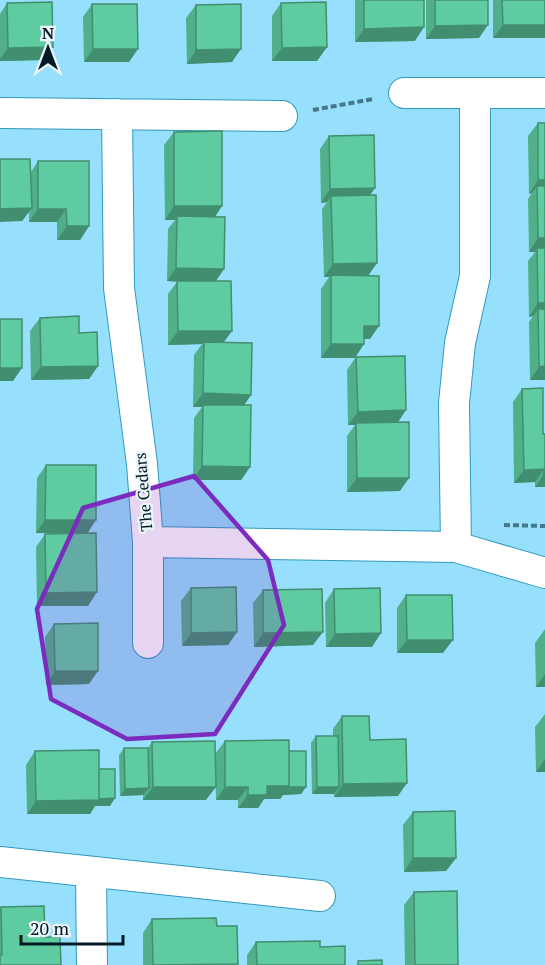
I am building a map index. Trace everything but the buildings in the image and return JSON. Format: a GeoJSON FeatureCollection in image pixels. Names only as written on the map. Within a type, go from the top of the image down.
{"type":"FeatureCollection","features":[{"type":"Feature","properties":{"kind":"street"},"geometry":{"type":"LineString","coordinates":[[404,93],[545,93]]}},
{"type":"Feature","properties":{"kind":"street"},"geometry":{"type":"LineString","coordinates":[[456,547],[454,403],[460,343],[475,276],[475,93]]}},
{"type":"Feature","properties":{"kind":"street"},"geometry":{"type":"LineString","coordinates":[[3,113],[282,116]]}},
{"type":"Feature","properties":{"kind":"street","name":"The Cedars"},"geometry":{"type":"LineString","coordinates":[[117,114],[119,288],[141,464],[148,542],[456,547],[545,573]]}},
{"type":"Feature","properties":{"kind":"street"},"geometry":{"type":"LineString","coordinates":[[148,542],[148,643]]}},
{"type":"Feature","properties":{"kind":"street"},"geometry":{"type":"LineString","coordinates":[[0,862],[320,896]]}},
{"type":"Feature","properties":{"kind":"street"},"geometry":{"type":"LineString","coordinates":[[91,872],[92,965]]}},
{"type":"Feature","properties":{"kind":"path"},"geometry":{"type":"LineString","coordinates":[[282,116],[404,93]]}},
{"type":"Feature","properties":{"kind":"highlighted area"},"geometry":{"type":"Polygon","coordinates":[[[194,476],[268,560],[284,625],[215,734],[127,739],[51,699],[37,609],[83,508],[194,476]]]}}]}
